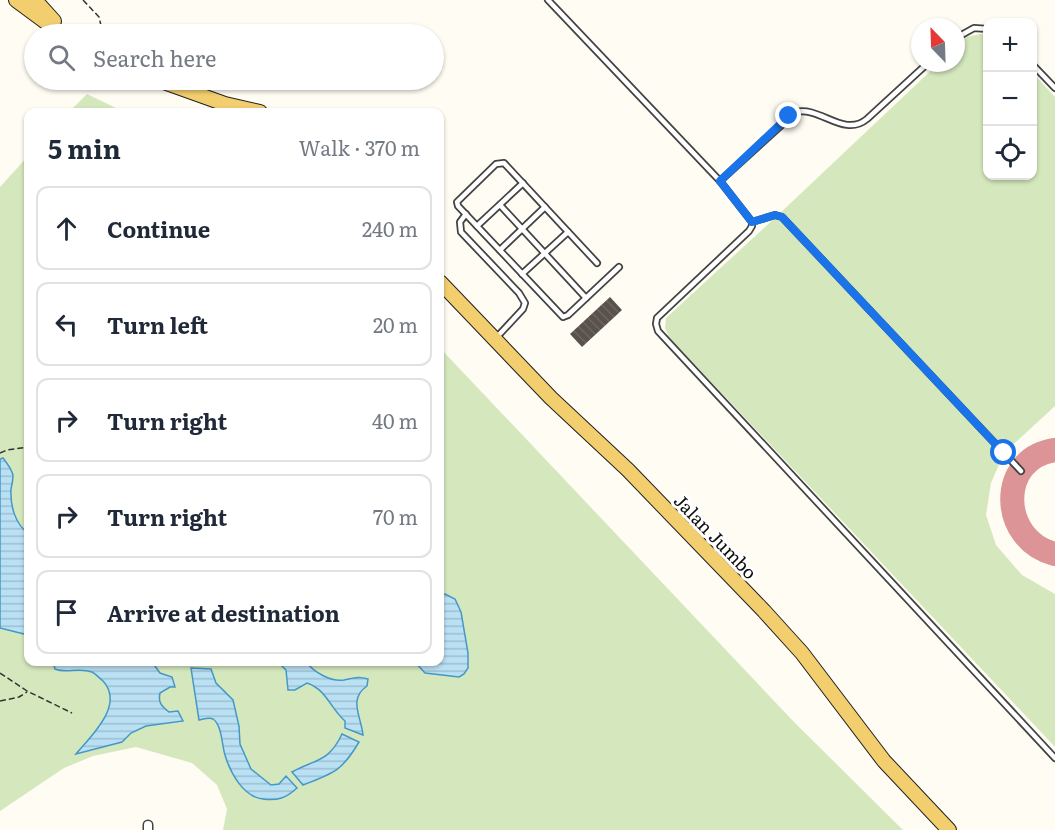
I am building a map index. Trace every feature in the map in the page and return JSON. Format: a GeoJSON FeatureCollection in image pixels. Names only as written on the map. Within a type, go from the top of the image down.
{"type":"FeatureCollection","features":[{"type":"Feature","properties":{"kind":"main road"},"geometry":{"type":"LineString","coordinates":[[16,0],[50,24]]}},
{"type":"Feature","properties":{"kind":"main road"},"geometry":{"type":"LineString","coordinates":[[35,0],[55,24]]}},
{"type":"Feature","properties":{"kind":"main road"},"geometry":{"type":"LineString","coordinates":[[186,90],[242,108]]}},
{"type":"Feature","properties":{"kind":"main road","name":"Jalan Jumbo"},"geometry":{"type":"LineString","coordinates":[[444,286],[551,398],[628,470],[764,611],[802,653],[884,761],[949,830]]}},
{"type":"Feature","properties":{"kind":"lane"},"geometry":{"type":"LineString","coordinates":[[548,0],[720,181],[752,222],[749,231],[657,318],[658,332],[1055,758]]}},
{"type":"Feature","properties":{"kind":"lane"},"geometry":{"type":"LineString","coordinates":[[965,32],[974,28],[983,29]]}},
{"type":"Feature","properties":{"kind":"lane"},"geometry":{"type":"LineString","coordinates":[[1037,69],[1055,88]]}},
{"type":"Feature","properties":{"kind":"lane"},"geometry":{"type":"LineString","coordinates":[[720,181],[796,112],[808,111],[842,123],[856,125],[867,119],[918,72]]}},
{"type":"Feature","properties":{"kind":"lane"},"geometry":{"type":"LineString","coordinates":[[597,263],[504,163],[496,164],[457,200],[458,206],[563,317],[568,315],[619,267]]}},
{"type":"Feature","properties":{"kind":"lane"},"geometry":{"type":"LineString","coordinates":[[477,226],[523,183]]}},
{"type":"Feature","properties":{"kind":"lane"},"geometry":{"type":"LineString","coordinates":[[500,205],[586,298]]}},
{"type":"Feature","properties":{"kind":"lane"},"geometry":{"type":"LineString","coordinates":[[500,250],[545,207]]}},
{"type":"Feature","properties":{"kind":"lane"},"geometry":{"type":"LineString","coordinates":[[466,214],[460,222],[461,232],[519,293],[525,303],[523,309],[494,340]]}},
{"type":"Feature","properties":{"kind":"lane"},"geometry":{"type":"LineString","coordinates":[[752,222],[775,215],[782,217],[1021,471]]}},
{"type":"Feature","properties":{"kind":"lane"},"geometry":{"type":"LineString","coordinates":[[522,274],[568,232]]}},
{"type":"Feature","properties":{"kind":"path"},"geometry":{"type":"LineString","coordinates":[[83,0],[99,17],[101,24]]}},
{"type":"Feature","properties":{"kind":"path"},"geometry":{"type":"LineString","coordinates":[[0,453],[24,448]]}},
{"type":"Feature","properties":{"kind":"path"},"geometry":{"type":"LineString","coordinates":[[0,673],[27,691],[72,713]]}},
{"type":"Feature","properties":{"kind":"path"},"geometry":{"type":"LineString","coordinates":[[0,700],[19,697],[27,691]]}},
{"type":"Feature","properties":{"kind":"green space"},"geometry":{"type":"Polygon","coordinates":[[[983,34],[983,180],[1037,180],[1037,77],[1055,97],[1055,406],[1004,453],[991,483],[986,515],[996,545],[1022,575],[1055,594],[1055,747],[669,337],[665,328],[666,318],[929,72],[965,72],[966,37],[983,34]]]}},
{"type":"Feature","properties":{"kind":"green space"},"geometry":{"type":"Polygon","coordinates":[[[87,94],[116,108],[73,108],[87,94]]]}},
{"type":"Feature","properties":{"kind":"green space"},"geometry":{"type":"Polygon","coordinates":[[[24,160],[24,666],[444,666],[444,352],[795,723],[903,830],[223,830],[227,809],[217,785],[192,763],[136,747],[93,756],[64,768],[0,811],[0,187],[24,160]]]}},
{"type":"Feature","properties":{"kind":"water"},"geometry":{"type":"Polygon","coordinates":[[[3,458],[13,475],[11,495],[14,514],[24,530],[24,634],[0,628],[0,459],[3,458]]]}},
{"type":"Feature","properties":{"kind":"water"},"geometry":{"type":"Polygon","coordinates":[[[444,594],[455,599],[461,612],[468,653],[468,668],[459,677],[425,673],[419,666],[444,666],[444,594]]]}},
{"type":"Feature","properties":{"kind":"water"},"geometry":{"type":"Polygon","coordinates":[[[54,666],[155,666],[160,673],[172,677],[175,687],[170,687],[160,693],[161,704],[169,712],[178,711],[183,721],[146,726],[131,733],[122,742],[76,754],[103,720],[110,700],[109,690],[103,681],[92,672],[55,669],[54,666]]]}},
{"type":"Feature","properties":{"kind":"water"},"geometry":{"type":"Polygon","coordinates":[[[282,666],[310,666],[328,678],[368,679],[367,686],[361,691],[357,702],[363,735],[345,728],[345,721],[314,686],[307,683],[295,690],[288,690],[286,670],[282,666]]]}},
{"type":"Feature","properties":{"kind":"water"},"geometry":{"type":"Polygon","coordinates":[[[191,668],[211,669],[216,683],[233,700],[239,726],[240,744],[251,769],[271,785],[279,784],[286,776],[297,788],[273,800],[249,794],[238,783],[227,762],[216,722],[210,718],[199,720],[191,668]]]}},
{"type":"Feature","properties":{"kind":"water"},"geometry":{"type":"Polygon","coordinates":[[[342,734],[359,742],[347,759],[330,774],[303,785],[292,772],[327,755],[342,734]]]}},
{"type":"Feature","properties":{"kind":"building"},"geometry":{"type":"Polygon","coordinates":[[[610,297],[622,310],[582,347],[570,334],[610,297]]]}},
{"type":"Feature","properties":{"kind":"taxiway"},"geometry":{"type":"LineString","coordinates":[[1055,450],[1036,456],[1023,468],[1015,483],[1012,500],[1015,517],[1023,533],[1037,546],[1055,554]]}},
{"type":"Feature","properties":{"kind":"route"},"geometry":{"type":"LineString","coordinates":[[789,116],[720,181],[752,222],[768,216],[782,217],[1004,453]]}}]}
